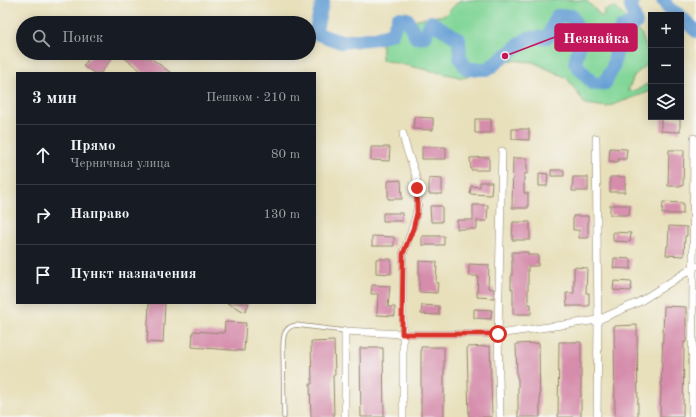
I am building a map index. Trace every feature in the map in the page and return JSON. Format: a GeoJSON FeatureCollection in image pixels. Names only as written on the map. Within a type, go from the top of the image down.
{"type":"FeatureCollection","features":[{"type":"Feature","properties":{"kind":"street"},"geometry":{"type":"LineString","coordinates":[[403,134],[405,146],[415,174],[418,199],[417,213],[413,229],[403,254],[403,417]]}},
{"type":"Feature","properties":{"kind":"street"},"geometry":{"type":"LineString","coordinates":[[596,138],[598,320],[597,417]]}},
{"type":"Feature","properties":{"kind":"street"},"geometry":{"type":"LineString","coordinates":[[692,417],[695,267],[694,138]]}},
{"type":"Feature","properties":{"kind":"street"},"geometry":{"type":"LineString","coordinates":[[500,417],[498,334],[502,151]]}},
{"type":"Feature","properties":{"kind":"street"},"geometry":{"type":"LineString","coordinates":[[345,417],[345,331],[402,334],[498,334],[598,320],[639,302],[695,267]]}},
{"type":"Feature","properties":{"kind":"lane"},"geometry":{"type":"LineString","coordinates":[[284,417],[283,345],[286,329],[296,325],[345,331]]}},
{"type":"Feature","properties":{"kind":"green space"},"geometry":{"type":"Polygon","coordinates":[[[460,0],[586,0],[603,18],[604,10],[615,7],[641,33],[648,52],[648,63],[634,76],[628,91],[637,90],[648,84],[648,92],[607,107],[585,104],[567,78],[533,62],[509,60],[464,78],[382,60],[382,30],[417,19],[445,15],[460,0]]]}},
{"type":"Feature","properties":{"kind":"building"},"geometry":{"type":"Polygon","coordinates":[[[88,60],[111,60],[102,72],[92,72],[83,66],[88,60]]]}},
{"type":"Feature","properties":{"kind":"building"},"geometry":{"type":"Polygon","coordinates":[[[127,60],[153,60],[170,72],[143,72],[127,60]]]}},
{"type":"Feature","properties":{"kind":"building"},"geometry":{"type":"Polygon","coordinates":[[[414,117],[433,118],[433,130],[413,129],[414,117]]]}},
{"type":"Feature","properties":{"kind":"building"},"geometry":{"type":"Polygon","coordinates":[[[475,119],[491,119],[491,133],[475,133],[475,119]]]}},
{"type":"Feature","properties":{"kind":"building"},"geometry":{"type":"Polygon","coordinates":[[[661,120],[680,120],[680,132],[661,131],[661,120]]]}},
{"type":"Feature","properties":{"kind":"building"},"geometry":{"type":"Polygon","coordinates":[[[512,129],[529,129],[529,140],[512,139],[512,129]]]}},
{"type":"Feature","properties":{"kind":"building"},"geometry":{"type":"Polygon","coordinates":[[[371,147],[390,147],[389,161],[371,160],[371,147]]]}},
{"type":"Feature","properties":{"kind":"building"},"geometry":{"type":"Polygon","coordinates":[[[422,147],[446,147],[446,159],[422,159],[422,147]]]}},
{"type":"Feature","properties":{"kind":"building"},"geometry":{"type":"Polygon","coordinates":[[[610,148],[627,149],[626,159],[618,159],[618,162],[609,161],[610,148]]]}},
{"type":"Feature","properties":{"kind":"building"},"geometry":{"type":"Polygon","coordinates":[[[669,150],[684,150],[683,186],[668,186],[669,150]]]}},
{"type":"Feature","properties":{"kind":"building"},"geometry":{"type":"Polygon","coordinates":[[[489,157],[489,170],[471,170],[470,158],[489,157]]]}},
{"type":"Feature","properties":{"kind":"building"},"geometry":{"type":"Polygon","coordinates":[[[513,158],[527,158],[527,174],[524,174],[524,193],[528,193],[528,208],[512,208],[513,158]]]}},
{"type":"Feature","properties":{"kind":"building"},"geometry":{"type":"Polygon","coordinates":[[[551,170],[564,170],[564,176],[551,176],[551,170]]]}},
{"type":"Feature","properties":{"kind":"building"},"geometry":{"type":"Polygon","coordinates":[[[539,173],[548,174],[547,186],[539,186],[539,173]]]}},
{"type":"Feature","properties":{"kind":"building"},"geometry":{"type":"Polygon","coordinates":[[[573,177],[588,177],[588,191],[572,191],[573,177]]]}},
{"type":"Feature","properties":{"kind":"building"},"geometry":{"type":"Polygon","coordinates":[[[610,177],[625,177],[625,192],[610,192],[610,177]]]}},
{"type":"Feature","properties":{"kind":"building"},"geometry":{"type":"Polygon","coordinates":[[[429,178],[442,179],[442,194],[429,194],[429,178]]]}},
{"type":"Feature","properties":{"kind":"building"},"geometry":{"type":"Polygon","coordinates":[[[401,180],[402,199],[388,199],[388,181],[401,180]]]}},
{"type":"Feature","properties":{"kind":"building"},"geometry":{"type":"Polygon","coordinates":[[[480,182],[492,182],[491,195],[470,194],[471,186],[480,187],[480,182]]]}},
{"type":"Feature","properties":{"kind":"building"},"geometry":{"type":"Polygon","coordinates":[[[663,202],[683,203],[683,214],[662,214],[663,202]]]}},
{"type":"Feature","properties":{"kind":"building"},"geometry":{"type":"Polygon","coordinates":[[[473,205],[488,205],[487,221],[477,221],[477,229],[457,229],[457,220],[473,220],[473,205]]]}},
{"type":"Feature","properties":{"kind":"building"},"geometry":{"type":"Polygon","coordinates":[[[610,205],[630,205],[629,215],[610,215],[610,205]]]}},
{"type":"Feature","properties":{"kind":"building"},"geometry":{"type":"Polygon","coordinates":[[[430,206],[442,206],[442,222],[431,222],[430,206]]]}},
{"type":"Feature","properties":{"kind":"building"},"geometry":{"type":"Polygon","coordinates":[[[383,213],[402,213],[402,221],[383,221],[383,213]]]}},
{"type":"Feature","properties":{"kind":"building"},"geometry":{"type":"Polygon","coordinates":[[[573,216],[588,216],[588,238],[579,238],[579,230],[573,230],[573,216]]]}},
{"type":"Feature","properties":{"kind":"building"},"geometry":{"type":"Polygon","coordinates":[[[513,222],[530,222],[530,240],[512,240],[513,222]]]}},
{"type":"Feature","properties":{"kind":"building"},"geometry":{"type":"Polygon","coordinates":[[[669,226],[687,227],[684,256],[666,255],[669,226]]]}},
{"type":"Feature","properties":{"kind":"building"},"geometry":{"type":"Polygon","coordinates":[[[613,232],[631,233],[630,242],[613,241],[613,232]]]}},
{"type":"Feature","properties":{"kind":"building"},"geometry":{"type":"Polygon","coordinates":[[[372,236],[394,237],[394,246],[372,246],[372,236]]]}},
{"type":"Feature","properties":{"kind":"building"},"geometry":{"type":"Polygon","coordinates":[[[422,236],[444,236],[444,245],[422,245],[422,236]]]}},
{"type":"Feature","properties":{"kind":"building"},"geometry":{"type":"Polygon","coordinates":[[[512,252],[528,252],[528,255],[538,255],[538,266],[528,266],[528,304],[531,304],[531,314],[513,314],[513,289],[511,289],[512,252]]]}},
{"type":"Feature","properties":{"kind":"building"},"geometry":{"type":"Polygon","coordinates":[[[614,258],[631,259],[631,269],[613,268],[614,258]]]}},
{"type":"Feature","properties":{"kind":"building"},"geometry":{"type":"Polygon","coordinates":[[[376,259],[391,259],[391,274],[376,273],[376,259]]]}},
{"type":"Feature","properties":{"kind":"building"},"geometry":{"type":"Polygon","coordinates":[[[419,261],[437,262],[437,293],[419,292],[419,261]]]}},
{"type":"Feature","properties":{"kind":"building"},"geometry":{"type":"Polygon","coordinates":[[[469,264],[489,265],[488,288],[494,289],[494,298],[477,297],[478,276],[469,276],[469,264]]]}},
{"type":"Feature","properties":{"kind":"building"},"geometry":{"type":"Polygon","coordinates":[[[574,267],[587,268],[586,293],[589,293],[589,306],[567,306],[566,293],[574,293],[574,267]]]}},
{"type":"Feature","properties":{"kind":"building"},"geometry":{"type":"Polygon","coordinates":[[[614,281],[632,282],[631,291],[613,290],[614,281]]]}},
{"type":"Feature","properties":{"kind":"building"},"geometry":{"type":"Polygon","coordinates":[[[372,285],[390,286],[388,307],[395,307],[395,316],[377,315],[378,294],[371,294],[372,285]]]}},
{"type":"Feature","properties":{"kind":"building"},"geometry":{"type":"Polygon","coordinates":[[[149,304],[165,304],[163,343],[147,342],[149,304]]]}},
{"type":"Feature","properties":{"kind":"building"},"geometry":{"type":"Polygon","coordinates":[[[229,304],[249,304],[245,312],[229,304]]]}},
{"type":"Feature","properties":{"kind":"building"},"geometry":{"type":"Polygon","coordinates":[[[422,305],[439,306],[439,315],[421,314],[422,305]]]}},
{"type":"Feature","properties":{"kind":"building"},"geometry":{"type":"Polygon","coordinates":[[[664,306],[686,307],[683,417],[660,417],[664,306]]]}},
{"type":"Feature","properties":{"kind":"building"},"geometry":{"type":"Polygon","coordinates":[[[474,309],[492,310],[491,319],[474,318],[474,309]]]}},
{"type":"Feature","properties":{"kind":"building"},"geometry":{"type":"Polygon","coordinates":[[[225,322],[246,323],[244,351],[192,347],[193,331],[224,333],[225,322]]]}},
{"type":"Feature","properties":{"kind":"building"},"geometry":{"type":"Polygon","coordinates":[[[637,325],[638,417],[615,417],[614,326],[637,325]]]}},
{"type":"Feature","properties":{"kind":"building"},"geometry":{"type":"Polygon","coordinates":[[[334,341],[334,417],[311,417],[311,342],[334,341]]]}},
{"type":"Feature","properties":{"kind":"building"},"geometry":{"type":"Polygon","coordinates":[[[559,342],[581,342],[581,417],[558,417],[559,342]]]}},
{"type":"Feature","properties":{"kind":"building"},"geometry":{"type":"Polygon","coordinates":[[[539,343],[540,417],[518,417],[516,344],[539,343]]]}},
{"type":"Feature","properties":{"kind":"building"},"geometry":{"type":"Polygon","coordinates":[[[490,346],[492,417],[469,417],[467,347],[490,346]]]}},
{"type":"Feature","properties":{"kind":"building"},"geometry":{"type":"Polygon","coordinates":[[[421,347],[444,347],[444,417],[421,417],[421,347]]]}},
{"type":"Feature","properties":{"kind":"building"},"geometry":{"type":"Polygon","coordinates":[[[360,348],[383,348],[384,417],[361,417],[360,348]]]}},
{"type":"Feature","properties":{"kind":"waterway"},"geometry":{"type":"LineString","coordinates":[[316,29],[323,0]]}},
{"type":"Feature","properties":{"kind":"waterway"},"geometry":{"type":"LineString","coordinates":[[316,33],[341,42],[376,38],[392,33],[398,18],[407,19],[416,37],[425,36],[431,22],[459,39],[460,58],[467,69],[488,69],[528,38],[548,37],[557,16],[572,16],[579,39],[575,63],[593,84],[605,83],[613,67],[621,28],[636,23],[630,3],[634,0]]}},
{"type":"Feature","properties":{"kind":"waterway"},"geometry":{"type":"LineString","coordinates":[[663,0],[669,9],[674,12]]}},
{"type":"Feature","properties":{"kind":"waterway"},"geometry":{"type":"LineString","coordinates":[[684,20],[696,31]]}},
{"type":"Feature","properties":{"kind":"place","name":"Незнайка"},"geometry":{"type":"Point","coordinates":[505,56]}},
{"type":"Feature","properties":{"kind":"route"},"geometry":{"type":"LineString","coordinates":[[417,188],[417,213],[413,229],[403,254],[402,334],[498,334]]}}]}
